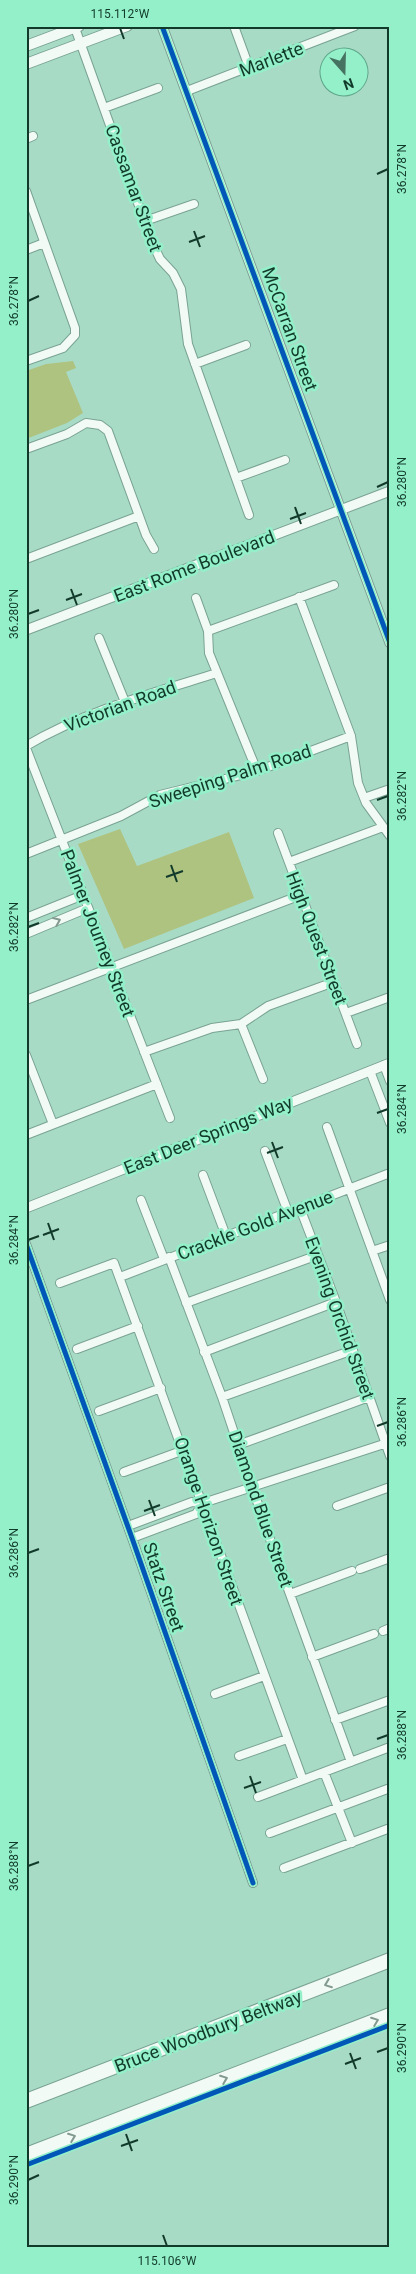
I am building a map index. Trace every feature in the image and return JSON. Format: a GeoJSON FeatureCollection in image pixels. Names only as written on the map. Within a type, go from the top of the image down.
{"type":"FeatureCollection","features":[{"type":"Feature","properties":{"kind":"highway","name":"Bruce Woodbury Beltway"},"geometry":{"type":"LineString","coordinates":[[26,2100],[98,2074],[390,1960]]}},
{"type":"Feature","properties":{"kind":"highway"},"geometry":{"type":"LineString","coordinates":[[26,2154],[390,2015]]}},
{"type":"Feature","properties":{"kind":"main road"},"geometry":{"type":"LineString","coordinates":[[26,64],[127,26]]}},
{"type":"Feature","properties":{"kind":"main road"},"geometry":{"type":"LineString","coordinates":[[26,46],[77,27]]}},
{"type":"Feature","properties":{"kind":"street","name":"McCarran Street"},"geometry":{"type":"LineString","coordinates":[[162,26],[390,643]]}},
{"type":"Feature","properties":{"kind":"street"},"geometry":{"type":"LineString","coordinates":[[234,26],[249,67]]}},
{"type":"Feature","properties":{"kind":"street","name":"Marlette"},"geometry":{"type":"LineString","coordinates":[[187,91],[355,26]]}},
{"type":"Feature","properties":{"kind":"street","name":"Cassamar Street"},"geometry":{"type":"LineString","coordinates":[[77,27],[104,108],[157,252],[173,273],[181,289],[188,344],[249,515]]}},
{"type":"Feature","properties":{"kind":"street"},"geometry":{"type":"LineString","coordinates":[[104,108],[158,88]]}},
{"type":"Feature","properties":{"kind":"street"},"geometry":{"type":"LineString","coordinates":[[26,191],[72,319],[75,335],[63,348],[26,361]]}},
{"type":"Feature","properties":{"kind":"street"},"geometry":{"type":"LineString","coordinates":[[145,221],[194,204]]}},
{"type":"Feature","properties":{"kind":"street"},"geometry":{"type":"LineString","coordinates":[[26,250],[44,243]]}},
{"type":"Feature","properties":{"kind":"street"},"geometry":{"type":"LineString","coordinates":[[195,364],[246,345]]}},
{"type":"Feature","properties":{"kind":"street"},"geometry":{"type":"LineString","coordinates":[[26,449],[67,434],[86,423],[100,425],[108,431],[146,535],[154,549]]}},
{"type":"Feature","properties":{"kind":"street"},"geometry":{"type":"LineString","coordinates":[[236,478],[285,460]]}},
{"type":"Feature","properties":{"kind":"street","name":"East Rome Boulevard"},"geometry":{"type":"LineString","coordinates":[[26,630],[390,491]]}},
{"type":"Feature","properties":{"kind":"street"},"geometry":{"type":"LineString","coordinates":[[26,559],[139,516]]}},
{"type":"Feature","properties":{"kind":"street"},"geometry":{"type":"LineString","coordinates":[[208,631],[334,585]]}},
{"type":"Feature","properties":{"kind":"street"},"geometry":{"type":"LineString","coordinates":[[299,597],[351,736],[358,783],[364,798],[390,836]]}},
{"type":"Feature","properties":{"kind":"street"},"geometry":{"type":"LineString","coordinates":[[196,598],[208,631],[207,645],[257,771]]}},
{"type":"Feature","properties":{"kind":"street"},"geometry":{"type":"LineString","coordinates":[[99,638],[124,702]]}},
{"type":"Feature","properties":{"kind":"street","name":"Victorian Road"},"geometry":{"type":"LineString","coordinates":[[26,747],[52,731],[124,702],[217,673]]}},
{"type":"Feature","properties":{"kind":"street","name":"Sweeping Palm Road"},"geometry":{"type":"LineString","coordinates":[[26,854],[121,816],[160,795],[257,771],[351,736]]}},
{"type":"Feature","properties":{"kind":"street","name":"Palmer Journey Street"},"geometry":{"type":"LineString","coordinates":[[26,747],[170,1118]]}},
{"type":"Feature","properties":{"kind":"street"},"geometry":{"type":"LineString","coordinates":[[364,798],[390,789]]}},
{"type":"Feature","properties":{"kind":"street"},"geometry":{"type":"LineString","coordinates":[[289,862],[383,827]]}},
{"type":"Feature","properties":{"kind":"street","name":"High Quest Street"},"geometry":{"type":"LineString","coordinates":[[278,833],[357,1044]]}},
{"type":"Feature","properties":{"kind":"street"},"geometry":{"type":"LineString","coordinates":[[26,918],[84,895]]}},
{"type":"Feature","properties":{"kind":"street"},"geometry":{"type":"LineString","coordinates":[[26,1000],[301,895]]}},
{"type":"Feature","properties":{"kind":"street"},"geometry":{"type":"LineString","coordinates":[[26,934],[88,908]]}},
{"type":"Feature","properties":{"kind":"street"},"geometry":{"type":"LineString","coordinates":[[144,1052],[212,1028],[241,1024],[268,1006],[334,982]]}},
{"type":"Feature","properties":{"kind":"street"},"geometry":{"type":"LineString","coordinates":[[346,1014],[390,997]]}},
{"type":"Feature","properties":{"kind":"street"},"geometry":{"type":"LineString","coordinates":[[241,1024],[263,1079]]}},
{"type":"Feature","properties":{"kind":"street"},"geometry":{"type":"LineString","coordinates":[[26,1055],[53,1124]]}},
{"type":"Feature","properties":{"kind":"street"},"geometry":{"type":"LineString","coordinates":[[387,1064],[390,1081]]}},
{"type":"Feature","properties":{"kind":"street","name":"East Deer Springs Way"},"geometry":{"type":"LineString","coordinates":[[26,1208],[387,1064]]}},
{"type":"Feature","properties":{"kind":"street"},"geometry":{"type":"LineString","coordinates":[[370,1071],[390,1123]]}},
{"type":"Feature","properties":{"kind":"street"},"geometry":{"type":"LineString","coordinates":[[26,1134],[157,1084]]}},
{"type":"Feature","properties":{"kind":"street"},"geometry":{"type":"LineString","coordinates":[[327,1127],[390,1300]]}},
{"type":"Feature","properties":{"kind":"street"},"geometry":{"type":"LineString","coordinates":[[265,1151],[288,1212]]}},
{"type":"Feature","properties":{"kind":"street","name":"Crackle Gold Avenue"},"geometry":{"type":"LineString","coordinates":[[120,1277],[390,1174]]}},
{"type":"Feature","properties":{"kind":"street"},"geometry":{"type":"LineString","coordinates":[[203,1175],[226,1236]]}},
{"type":"Feature","properties":{"kind":"street","name":"Diamond Blue Street"},"geometry":{"type":"LineString","coordinates":[[141,1200],[186,1304],[222,1397],[312,1657],[351,1762]]}},
{"type":"Feature","properties":{"kind":"street","name":"Evening Orchid Street"},"geometry":{"type":"LineString","coordinates":[[300,1208],[336,1302],[369,1397],[388,1443],[390,1456]]}},
{"type":"Feature","properties":{"kind":"street","name":"Statz Street"},"geometry":{"type":"LineString","coordinates":[[26,1244],[128,1526],[253,1883]]}},
{"type":"Feature","properties":{"kind":"street"},"geometry":{"type":"LineString","coordinates":[[372,1251],[390,1245]]}},
{"type":"Feature","properties":{"kind":"street"},"geometry":{"type":"LineString","coordinates":[[186,1304],[318,1256]]}},
{"type":"Feature","properties":{"kind":"street","name":"Orange Horizon Street"},"geometry":{"type":"LineString","coordinates":[[60,1283],[114,1263],[184,1450],[303,1780]]}},
{"type":"Feature","properties":{"kind":"street"},"geometry":{"type":"LineString","coordinates":[[204,1352],[336,1302]]}},
{"type":"Feature","properties":{"kind":"street"},"geometry":{"type":"LineString","coordinates":[[77,1348],[138,1326]]}},
{"type":"Feature","properties":{"kind":"street"},"geometry":{"type":"LineString","coordinates":[[222,1397],[353,1350]]}},
{"type":"Feature","properties":{"kind":"street"},"geometry":{"type":"LineString","coordinates":[[99,1411],[161,1388]]}},
{"type":"Feature","properties":{"kind":"street"},"geometry":{"type":"LineString","coordinates":[[238,1445],[369,1397]]}},
{"type":"Feature","properties":{"kind":"street"},"geometry":{"type":"LineString","coordinates":[[128,1526],[192,1502],[203,1503],[388,1443]]}},
{"type":"Feature","properties":{"kind":"street"},"geometry":{"type":"LineString","coordinates":[[124,1472],[184,1450]]}},
{"type":"Feature","properties":{"kind":"street"},"geometry":{"type":"LineString","coordinates":[[337,1506],[390,1487]]}},
{"type":"Feature","properties":{"kind":"street"},"geometry":{"type":"LineString","coordinates":[[132,1538],[196,1514],[203,1503]]}},
{"type":"Feature","properties":{"kind":"street"},"geometry":{"type":"LineString","coordinates":[[290,1594],[390,1558]]}},
{"type":"Feature","properties":{"kind":"street"},"geometry":{"type":"LineString","coordinates":[[312,1657],[374,1634]]}},
{"type":"Feature","properties":{"kind":"street"},"geometry":{"type":"LineString","coordinates":[[215,1694],[264,1676]]}},
{"type":"Feature","properties":{"kind":"street"},"geometry":{"type":"LineString","coordinates":[[335,1720],[390,1700]]}},
{"type":"Feature","properties":{"kind":"street"},"geometry":{"type":"LineString","coordinates":[[239,1756],[287,1739]]}},
{"type":"Feature","properties":{"kind":"street"},"geometry":{"type":"LineString","coordinates":[[258,1797],[390,1747]]}},
{"type":"Feature","properties":{"kind":"street"},"geometry":{"type":"LineString","coordinates":[[324,1772],[352,1842]]}},
{"type":"Feature","properties":{"kind":"street"},"geometry":{"type":"LineString","coordinates":[[270,1833],[390,1788]]}},
{"type":"Feature","properties":{"kind":"street"},"geometry":{"type":"LineString","coordinates":[[284,1868],[390,1828]]}},
{"type":"Feature","properties":{"kind":"green space"},"geometry":{"type":"Polygon","coordinates":[[[73,361],[76,368],[66,372],[83,413],[67,423],[26,439],[26,371],[46,364],[73,361]]]}},
{"type":"Feature","properties":{"kind":"green space"},"geometry":{"type":"Polygon","coordinates":[[[120,829],[137,866],[229,832],[254,898],[124,949],[78,844],[120,829]]]}},
{"type":"Feature","properties":{"kind":"cycle path"},"geometry":{"type":"LineString","coordinates":[[162,26],[390,643]]}},
{"type":"Feature","properties":{"kind":"cycle path"},"geometry":{"type":"LineString","coordinates":[[26,1244],[253,1883]]}},
{"type":"Feature","properties":{"kind":"cycle path"},"geometry":{"type":"LineString","coordinates":[[26,2165],[390,2025]]}}]}
